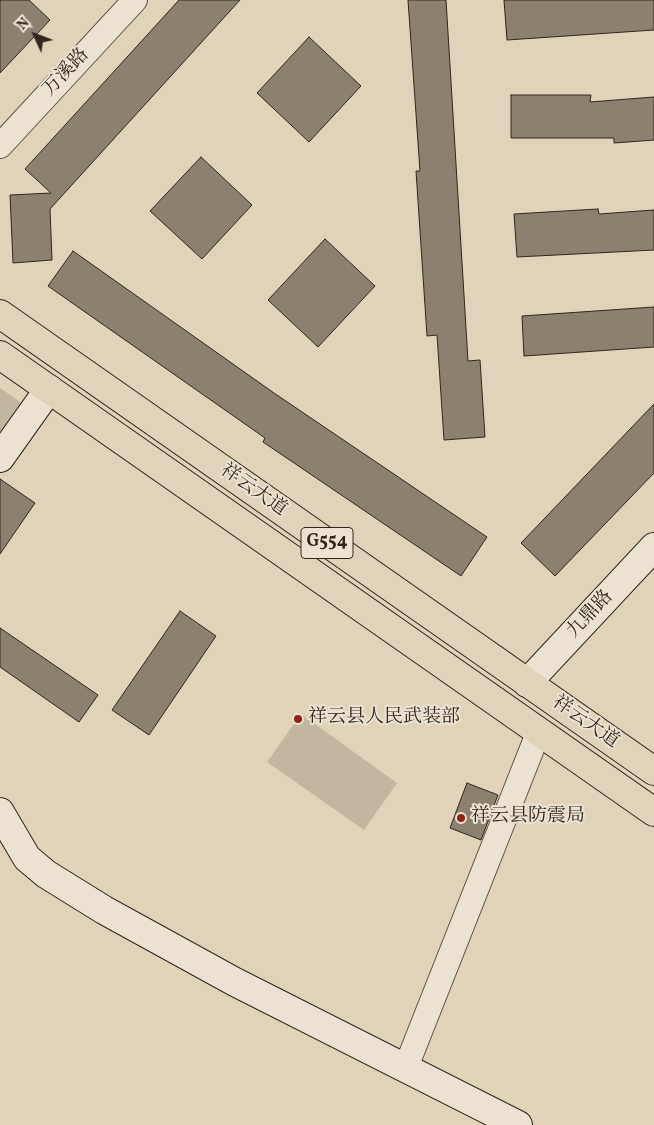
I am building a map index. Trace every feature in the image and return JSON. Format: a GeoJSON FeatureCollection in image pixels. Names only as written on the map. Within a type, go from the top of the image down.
{"type":"FeatureCollection","features":[{"type":"Feature","properties":{"kind":"highway","name":"祥云大道"},"geometry":{"type":"LineString","coordinates":[[0,314],[654,771]]}},
{"type":"Feature","properties":{"kind":"highway","name":"祥云大道"},"geometry":{"type":"LineString","coordinates":[[0,354],[654,812]]}},
{"type":"Feature","properties":{"kind":"highway"},"geometry":{"type":"LineString","coordinates":[[506,708],[527,683]]}},
{"type":"Feature","properties":{"kind":"street","name":"万溪路"},"geometry":{"type":"LineString","coordinates":[[0,146],[135,0]]}},
{"type":"Feature","properties":{"kind":"street"},"geometry":{"type":"LineString","coordinates":[[0,458],[49,389]]}},
{"type":"Feature","properties":{"kind":"street","name":"九鼎路"},"geometry":{"type":"LineString","coordinates":[[527,683],[654,547]]}},
{"type":"Feature","properties":{"kind":"street"},"geometry":{"type":"LineString","coordinates":[[406,1067],[539,731]]}},
{"type":"Feature","properties":{"kind":"street"},"geometry":{"type":"LineString","coordinates":[[0,812],[27,858],[62,885],[235,982],[518,1125]]}},
{"type":"Feature","properties":{"kind":"shaded area"},"geometry":{"type":"Polygon","coordinates":[[[0,388],[26,406],[0,444],[0,388]]]}},
{"type":"Feature","properties":{"kind":"shaded area"},"geometry":{"type":"Polygon","coordinates":[[[301,714],[397,783],[364,830],[267,762],[301,714]]]}},
{"type":"Feature","properties":{"kind":"building"},"geometry":{"type":"Polygon","coordinates":[[[0,0],[29,0],[50,20],[0,73],[0,0]]]}},
{"type":"Feature","properties":{"kind":"building"},"geometry":{"type":"Polygon","coordinates":[[[179,0],[240,0],[50,209],[52,260],[13,263],[10,195],[51,193],[25,169],[179,0]]]}},
{"type":"Feature","properties":{"kind":"building"},"geometry":{"type":"Polygon","coordinates":[[[408,0],[446,0],[468,361],[480,360],[485,437],[444,440],[437,335],[427,336],[416,171],[420,171],[408,0]]]}},
{"type":"Feature","properties":{"kind":"building"},"geometry":{"type":"Polygon","coordinates":[[[504,0],[654,0],[654,30],[507,40],[504,0]]]}},
{"type":"Feature","properties":{"kind":"building"},"geometry":{"type":"Polygon","coordinates":[[[309,37],[361,86],[309,142],[257,93],[309,37]]]}},
{"type":"Feature","properties":{"kind":"building"},"geometry":{"type":"Polygon","coordinates":[[[511,95],[591,95],[590,102],[654,97],[654,140],[614,143],[614,138],[511,138],[511,95]]]}},
{"type":"Feature","properties":{"kind":"building"},"geometry":{"type":"Polygon","coordinates":[[[201,157],[252,205],[202,259],[150,211],[201,157]]]}},
{"type":"Feature","properties":{"kind":"building"},"geometry":{"type":"Polygon","coordinates":[[[598,209],[599,214],[654,210],[654,250],[517,257],[514,214],[598,209]]]}},
{"type":"Feature","properties":{"kind":"building"},"geometry":{"type":"Polygon","coordinates":[[[325,239],[375,286],[318,347],[268,300],[325,239]]]}},
{"type":"Feature","properties":{"kind":"building"},"geometry":{"type":"Polygon","coordinates":[[[73,251],[274,393],[487,537],[461,576],[263,442],[265,438],[48,286],[73,251]]]}},
{"type":"Feature","properties":{"kind":"building"},"geometry":{"type":"Polygon","coordinates":[[[654,307],[654,347],[524,356],[522,316],[654,307]]]}},
{"type":"Feature","properties":{"kind":"building"},"geometry":{"type":"Polygon","coordinates":[[[654,404],[654,473],[555,576],[521,543],[654,404]]]}},
{"type":"Feature","properties":{"kind":"building"},"geometry":{"type":"Polygon","coordinates":[[[0,479],[35,503],[0,554],[0,479]]]}},
{"type":"Feature","properties":{"kind":"building"},"geometry":{"type":"Polygon","coordinates":[[[180,611],[216,636],[149,735],[112,710],[180,611]]]}},
{"type":"Feature","properties":{"kind":"building"},"geometry":{"type":"Polygon","coordinates":[[[0,628],[98,695],[79,722],[0,667],[0,628]]]}},
{"type":"Feature","properties":{"kind":"building"},"geometry":{"type":"Polygon","coordinates":[[[467,783],[498,795],[481,840],[450,828],[467,783]]]}},
{"type":"Feature","properties":{"kind":"place","name":"祥云县人民武装部"},"geometry":{"type":"Point","coordinates":[298,719]}},
{"type":"Feature","properties":{"kind":"place","name":"祥云县防震局"},"geometry":{"type":"Point","coordinates":[461,818]}}]}
